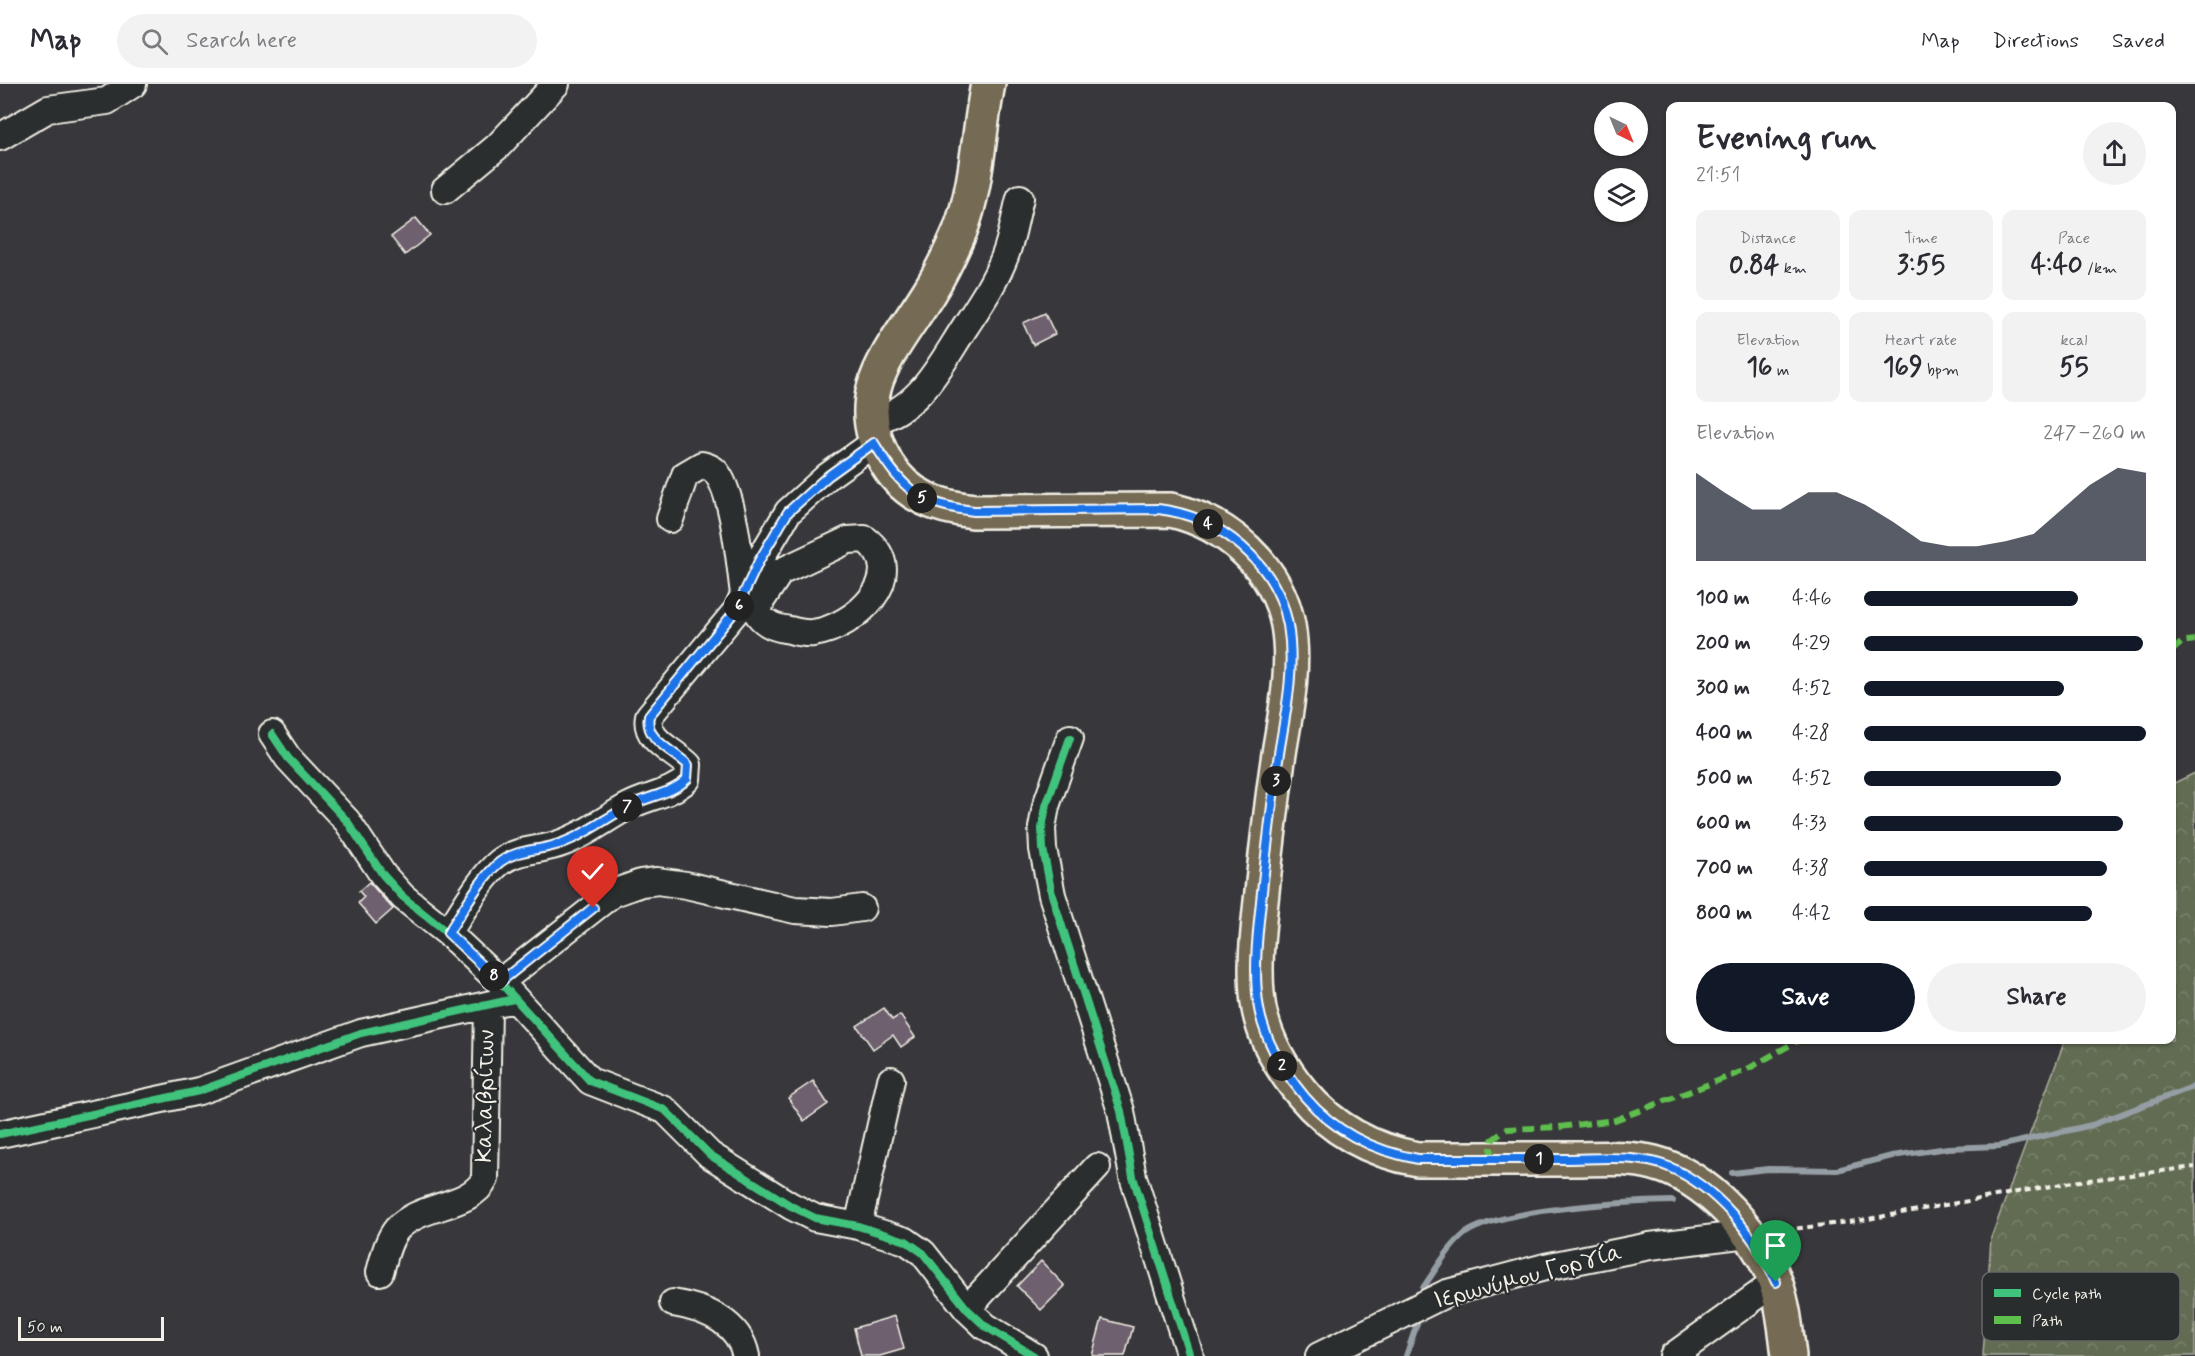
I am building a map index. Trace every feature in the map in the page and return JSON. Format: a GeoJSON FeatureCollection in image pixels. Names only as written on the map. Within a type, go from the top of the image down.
{"type":"FeatureCollection","features":[{"type":"Feature","properties":{"kind":"main road"},"geometry":{"type":"LineString","coordinates":[[988,84],[974,179],[961,227],[940,272],[888,352],[873,390],[872,432],[899,481],[929,502],[948,508],[974,511],[1171,510],[1198,519],[1224,532],[1249,553],[1266,572],[1276,590],[1287,623],[1291,667],[1261,906],[1258,997],[1262,1021],[1277,1056],[1299,1090],[1322,1114],[1357,1139],[1389,1152],[1418,1159],[1626,1159],[1652,1162],[1669,1168],[1695,1183],[1718,1201],[1748,1234],[1762,1254],[1776,1282],[1789,1356]]}},
{"type":"Feature","properties":{"kind":"street"},"geometry":{"type":"LineString","coordinates":[[0,137],[48,109],[107,101],[132,84]]}},
{"type":"Feature","properties":{"kind":"street"},"geometry":{"type":"LineString","coordinates":[[445,190],[498,146],[556,84]]}},
{"type":"Feature","properties":{"kind":"street"},"geometry":{"type":"LineString","coordinates":[[448,933],[490,873],[508,857],[521,851],[552,846],[573,837],[630,805],[670,790],[687,779],[688,765],[653,736],[647,724],[649,716],[666,692],[723,630],[744,594],[769,566],[848,540],[865,539],[876,547],[883,560],[881,582],[873,599],[857,614],[830,629],[810,634],[766,624],[758,614],[769,566],[788,512],[887,418],[903,408],[934,378],[994,280],[1006,254],[1020,198]]}},
{"type":"Feature","properties":{"kind":"street"},"geometry":{"type":"LineString","coordinates":[[670,519],[686,475],[702,465],[714,469],[723,483],[731,510],[744,594]]}},
{"type":"Feature","properties":{"kind":"street"},"geometry":{"type":"LineString","coordinates":[[272,734],[288,758],[347,821],[383,875],[403,897],[448,933],[507,991],[590,1082],[665,1110],[710,1155],[792,1206],[816,1218],[858,1226],[906,1241],[922,1253],[967,1309],[985,1326],[1035,1356]]}},
{"type":"Feature","properties":{"kind":"street"},"geometry":{"type":"LineString","coordinates":[[1070,738],[1046,806],[1042,828],[1043,849],[1052,895],[1121,1111],[1133,1177],[1190,1356]]}},
{"type":"Feature","properties":{"kind":"street"},"geometry":{"type":"LineString","coordinates":[[0,1134],[199,1091],[361,1033],[488,1006],[614,893],[641,883],[657,881],[686,885],[795,910],[832,912],[862,908]]}},
{"type":"Feature","properties":{"kind":"street","name":"Καλαβρίτων"},"geometry":{"type":"LineString","coordinates":[[380,1272],[388,1246],[398,1229],[413,1215],[476,1191],[485,1179],[488,1006]]}},
{"type":"Feature","properties":{"kind":"street"},"geometry":{"type":"LineString","coordinates":[[858,1226],[891,1080]]}},
{"type":"Feature","properties":{"kind":"street"},"geometry":{"type":"LineString","coordinates":[[967,1309],[1097,1167]]}},
{"type":"Feature","properties":{"kind":"street","name":"Ιερωνύμου Γοργία"},"geometry":{"type":"LineString","coordinates":[[1319,1356],[1448,1293],[1545,1267],[1638,1248],[1748,1234]]}},
{"type":"Feature","properties":{"kind":"street"},"geometry":{"type":"LineString","coordinates":[[1673,1356],[1776,1282]]}},
{"type":"Feature","properties":{"kind":"street"},"geometry":{"type":"LineString","coordinates":[[673,1303],[713,1313],[738,1336],[746,1356]]}},
{"type":"Feature","properties":{"kind":"path"},"geometry":{"type":"LineString","coordinates":[[1748,1234],[1857,1221],[2073,1182],[2195,1167]]}},
{"type":"Feature","properties":{"kind":"green space"},"geometry":{"type":"Polygon","coordinates":[[[2195,773],[2195,1356],[1983,1356],[1984,1341],[2180,1341],[2180,1272],[1989,1272],[1991,1238],[2064,1044],[2176,1044],[2176,782],[2195,773]]]}},
{"type":"Feature","properties":{"kind":"building"},"geometry":{"type":"Polygon","coordinates":[[[416,218],[430,235],[405,255],[391,237],[416,218]]]}},
{"type":"Feature","properties":{"kind":"building"},"geometry":{"type":"Polygon","coordinates":[[[1045,313],[1055,334],[1033,345],[1023,323],[1045,313]]]}},
{"type":"Feature","properties":{"kind":"building"},"geometry":{"type":"Polygon","coordinates":[[[369,882],[393,909],[376,924],[358,903],[364,897],[359,891],[369,882]]]}},
{"type":"Feature","properties":{"kind":"building"},"geometry":{"type":"Polygon","coordinates":[[[884,1008],[892,1020],[900,1015],[915,1037],[901,1047],[893,1035],[873,1049],[857,1026],[884,1008]]]}},
{"type":"Feature","properties":{"kind":"building"},"geometry":{"type":"Polygon","coordinates":[[[813,1081],[828,1104],[804,1121],[788,1098],[813,1081]]]}},
{"type":"Feature","properties":{"kind":"building"},"geometry":{"type":"Polygon","coordinates":[[[1041,1261],[1065,1286],[1041,1310],[1017,1286],[1041,1261]]]}},
{"type":"Feature","properties":{"kind":"building"},"geometry":{"type":"Polygon","coordinates":[[[895,1316],[904,1349],[880,1356],[861,1356],[854,1328],[895,1316]]]}},
{"type":"Feature","properties":{"kind":"building"},"geometry":{"type":"Polygon","coordinates":[[[1102,1319],[1133,1327],[1125,1356],[1092,1356],[1102,1319]]]}},
{"type":"Feature","properties":{"kind":"waterway"},"geometry":{"type":"LineString","coordinates":[[1732,1173],[1768,1169],[1837,1170],[1892,1156],[1948,1148],[1999,1146],[2092,1125],[2195,1086]]}},
{"type":"Feature","properties":{"kind":"waterway"},"geometry":{"type":"LineString","coordinates":[[1423,1288],[1456,1242],[1469,1231],[1487,1223],[1568,1208],[1673,1201]]}},
{"type":"Feature","properties":{"kind":"waterway"},"geometry":{"type":"LineString","coordinates":[[1406,1356],[1417,1324]]}},
{"type":"Feature","properties":{"kind":"marked path"},"geometry":{"type":"LineString","coordinates":[[2176,647],[2182,642],[2195,640]]}},
{"type":"Feature","properties":{"kind":"marked path"},"geometry":{"type":"LineString","coordinates":[[1490,1159],[1492,1140],[1507,1129],[1559,1127],[1615,1120],[1746,1070],[1792,1044]]}},
{"type":"Feature","properties":{"kind":"cycle path"},"geometry":{"type":"LineString","coordinates":[[448,933],[486,876],[506,858],[572,839],[629,806],[674,788],[687,779],[688,765],[655,738],[651,732],[649,716],[737,610],[759,561],[788,512],[828,476],[874,443]]}},
{"type":"Feature","properties":{"kind":"cycle path"},"geometry":{"type":"LineString","coordinates":[[272,734],[288,758],[347,821],[383,875],[403,897],[448,933],[500,982],[590,1081],[665,1110],[710,1155],[791,1206],[815,1218],[858,1226],[906,1241],[923,1253],[967,1309],[985,1326],[1034,1356]]}},
{"type":"Feature","properties":{"kind":"cycle path"},"geometry":{"type":"LineString","coordinates":[[1070,738],[1046,806],[1042,828],[1043,849],[1052,895],[1121,1111],[1133,1177],[1190,1356]]}},
{"type":"Feature","properties":{"kind":"cycle path"},"geometry":{"type":"LineString","coordinates":[[0,1134],[199,1091],[361,1033],[514,999]]}},
{"type":"Feature","properties":{"kind":"route"},"geometry":{"type":"LineString","coordinates":[[593,908],[500,982],[448,933],[490,873],[508,857],[521,851],[552,846],[587,831],[630,805],[670,790],[687,779],[690,772],[688,765],[653,736],[647,724],[649,716],[666,692],[723,630],[736,610],[773,534],[788,512],[828,476],[874,443],[889,468],[911,492],[929,502],[948,508],[974,511],[1158,509],[1183,513],[1224,532],[1257,561],[1276,590],[1287,623],[1291,667],[1288,704],[1269,827],[1257,948],[1257,984],[1262,1021],[1277,1056],[1299,1090],[1327,1118],[1357,1139],[1389,1152],[1418,1159],[1626,1159],[1652,1162],[1669,1168],[1695,1183],[1718,1201],[1748,1234],[1762,1254],[1776,1282]]}}]}
